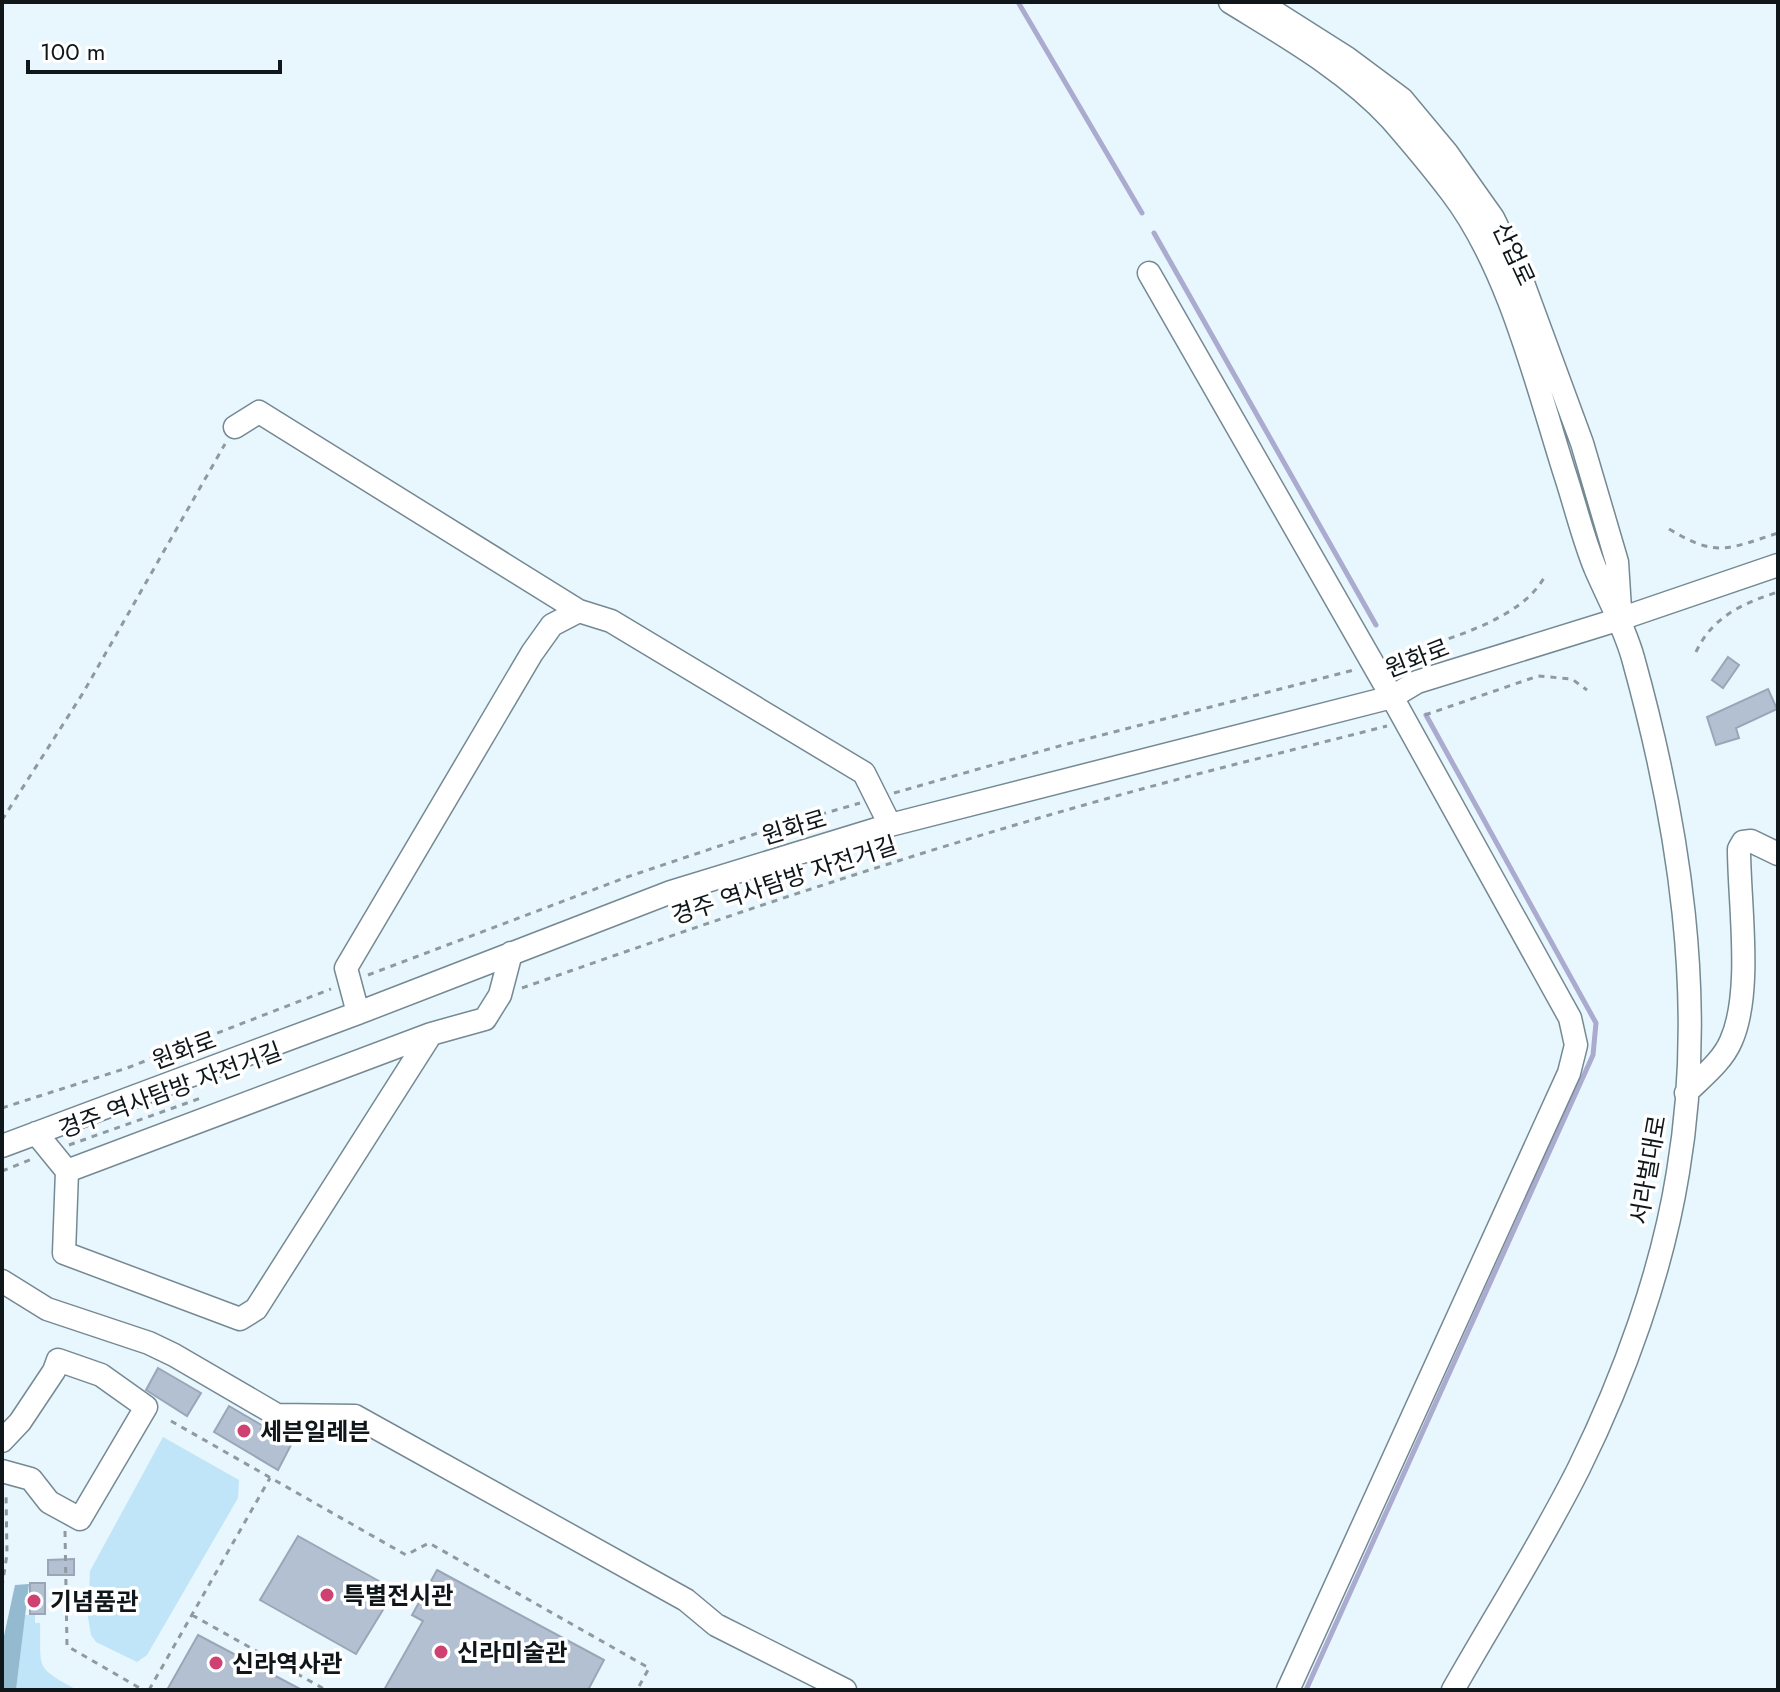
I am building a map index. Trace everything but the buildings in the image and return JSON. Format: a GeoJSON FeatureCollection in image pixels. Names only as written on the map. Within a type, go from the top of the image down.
{"type":"FeatureCollection","features":[{"type":"Feature","properties":{"kind":"street","name":"산업로"},"geometry":{"type":"LineString","coordinates":[[1230,2],[1337,72],[1389,117],[1454,194],[1491,258],[1524,344],[1596,569],[1620,619]]}},
{"type":"Feature","properties":{"kind":"street","name":"산업로"},"geometry":{"type":"LineString","coordinates":[[1257,2],[1347,58],[1402,99],[1447,153],[1493,218],[1525,286],[1582,443],[1617,562],[1620,619]]}},
{"type":"Feature","properties":{"kind":"street"},"geometry":{"type":"LineString","coordinates":[[1149,273],[1392,697],[1570,1018],[1576,1045],[1569,1073],[1522,1180],[1288,1690]]}},
{"type":"Feature","properties":{"kind":"street"},"geometry":{"type":"LineString","coordinates":[[235,427],[259,412],[579,611],[611,621],[864,773],[890,825]]}},
{"type":"Feature","properties":{"kind":"street"},"geometry":{"type":"LineString","coordinates":[[1620,619],[1778,565]]}},
{"type":"Feature","properties":{"kind":"street"},"geometry":{"type":"LineString","coordinates":[[358,1013],[346,968],[532,653],[552,625],[579,611]]}},
{"type":"Feature","properties":{"kind":"street","name":"원화로"},"geometry":{"type":"LineString","coordinates":[[2,1146],[671,892],[890,825],[1392,697],[1417,682],[1620,619]]}},
{"type":"Feature","properties":{"kind":"street","name":"서라벌대로"},"geometry":{"type":"LineString","coordinates":[[1453,1690],[1578,1471],[1629,1351],[1656,1264],[1678,1173],[1689,1062],[1688,945],[1669,809],[1633,658],[1620,619]]}},
{"type":"Feature","properties":{"kind":"street"},"geometry":{"type":"LineString","coordinates":[[1686,1093],[1719,1060],[1731,1043],[1737,1026],[1743,971],[1739,849],[1743,842],[1751,841],[1778,854]]}},
{"type":"Feature","properties":{"kind":"street"},"geometry":{"type":"LineString","coordinates":[[67,1171],[431,1034],[485,1019],[500,995],[511,953]]}},
{"type":"Feature","properties":{"kind":"street"},"geometry":{"type":"LineString","coordinates":[[36,1133],[67,1171],[64,1253],[240,1319],[256,1309],[431,1034]]}},
{"type":"Feature","properties":{"kind":"street"},"geometry":{"type":"LineString","coordinates":[[2,1281],[47,1309],[149,1343],[174,1355],[277,1415],[355,1416],[686,1600],[716,1625],[845,1690]]}},
{"type":"Feature","properties":{"kind":"street"},"geometry":{"type":"LineString","coordinates":[[2,1441],[20,1422],[58,1360],[101,1375],[146,1407],[80,1519],[49,1502],[31,1479],[4,1471]]}},
{"type":"Feature","properties":{"kind":"path"},"geometry":{"type":"LineString","coordinates":[[2,820],[83,693],[235,427]]}},
{"type":"Feature","properties":{"kind":"path"},"geometry":{"type":"LineString","coordinates":[[1669,529],[1693,544],[1718,550],[1778,533]]}},
{"type":"Feature","properties":{"kind":"path"},"geometry":{"type":"LineString","coordinates":[[1696,652],[1703,637],[1730,611],[1778,592]]}},
{"type":"Feature","properties":{"kind":"path","name":"경주 역사탐방 자전거길"},"geometry":{"type":"LineString","coordinates":[[500,995],[879,867],[1161,784],[1405,722],[1538,676],[1572,679],[1587,690]]}},
{"type":"Feature","properties":{"kind":"path","name":"경주 역사탐방 자전거길"},"geometry":{"type":"LineString","coordinates":[[2,1171],[201,1098]]}},
{"type":"Feature","properties":{"kind":"path"},"geometry":{"type":"LineString","coordinates":[[171,1421],[406,1555],[429,1543],[649,1668],[637,1690]]}},
{"type":"Feature","properties":{"kind":"path"},"geometry":{"type":"LineString","coordinates":[[2,1587],[7,1554],[4,1471]]}},
{"type":"Feature","properties":{"kind":"path"},"geometry":{"type":"LineString","coordinates":[[149,1690],[270,1478]]}},
{"type":"Feature","properties":{"kind":"path"},"geometry":{"type":"LineString","coordinates":[[65,1511],[67,1646],[143,1690]]}},
{"type":"Feature","properties":{"kind":"path"},"geometry":{"type":"LineString","coordinates":[[192,1615],[326,1690]]}},
{"type":"Feature","properties":{"kind":"shaded area"},"geometry":{"type":"Polygon","coordinates":[[[163,1437],[239,1480],[238,1498],[147,1655],[137,1662],[96,1642],[91,1635],[88,1617],[90,1571],[163,1437]]]}},
{"type":"Feature","properties":{"kind":"shaded area"},"geometry":{"type":"Polygon","coordinates":[[[29,1584],[16,1690],[2,1690],[2,1645],[15,1585],[29,1584]]]}},
{"type":"Feature","properties":{"kind":"shaded area"},"geometry":{"type":"Polygon","coordinates":[[[25,1615],[35,1615],[35,1623],[40,1623],[41,1659],[47,1671],[77,1690],[16,1690],[25,1615]]]}},
{"type":"Feature","properties":{"kind":"waterway"},"geometry":{"type":"LineString","coordinates":[[1018,2],[1142,213]]}},
{"type":"Feature","properties":{"kind":"waterway"},"geometry":{"type":"LineString","coordinates":[[1154,233],[1376,625]]}},
{"type":"Feature","properties":{"kind":"waterway"},"geometry":{"type":"LineString","coordinates":[[1306,1690],[1593,1055],[1596,1023],[1426,715]]}},
{"type":"Feature","properties":{"kind":"place","name":"세븐일레븐"},"geometry":{"type":"Point","coordinates":[244,1431]}},
{"type":"Feature","properties":{"kind":"place","name":"특별전시관"},"geometry":{"type":"Point","coordinates":[327,1595]}},
{"type":"Feature","properties":{"kind":"place","name":"기념품관"},"geometry":{"type":"Point","coordinates":[34,1601]}},
{"type":"Feature","properties":{"kind":"place","name":"신라미술관"},"geometry":{"type":"Point","coordinates":[441,1652]}},
{"type":"Feature","properties":{"kind":"place","name":"신라역사관"},"geometry":{"type":"Point","coordinates":[216,1663]}}]}
